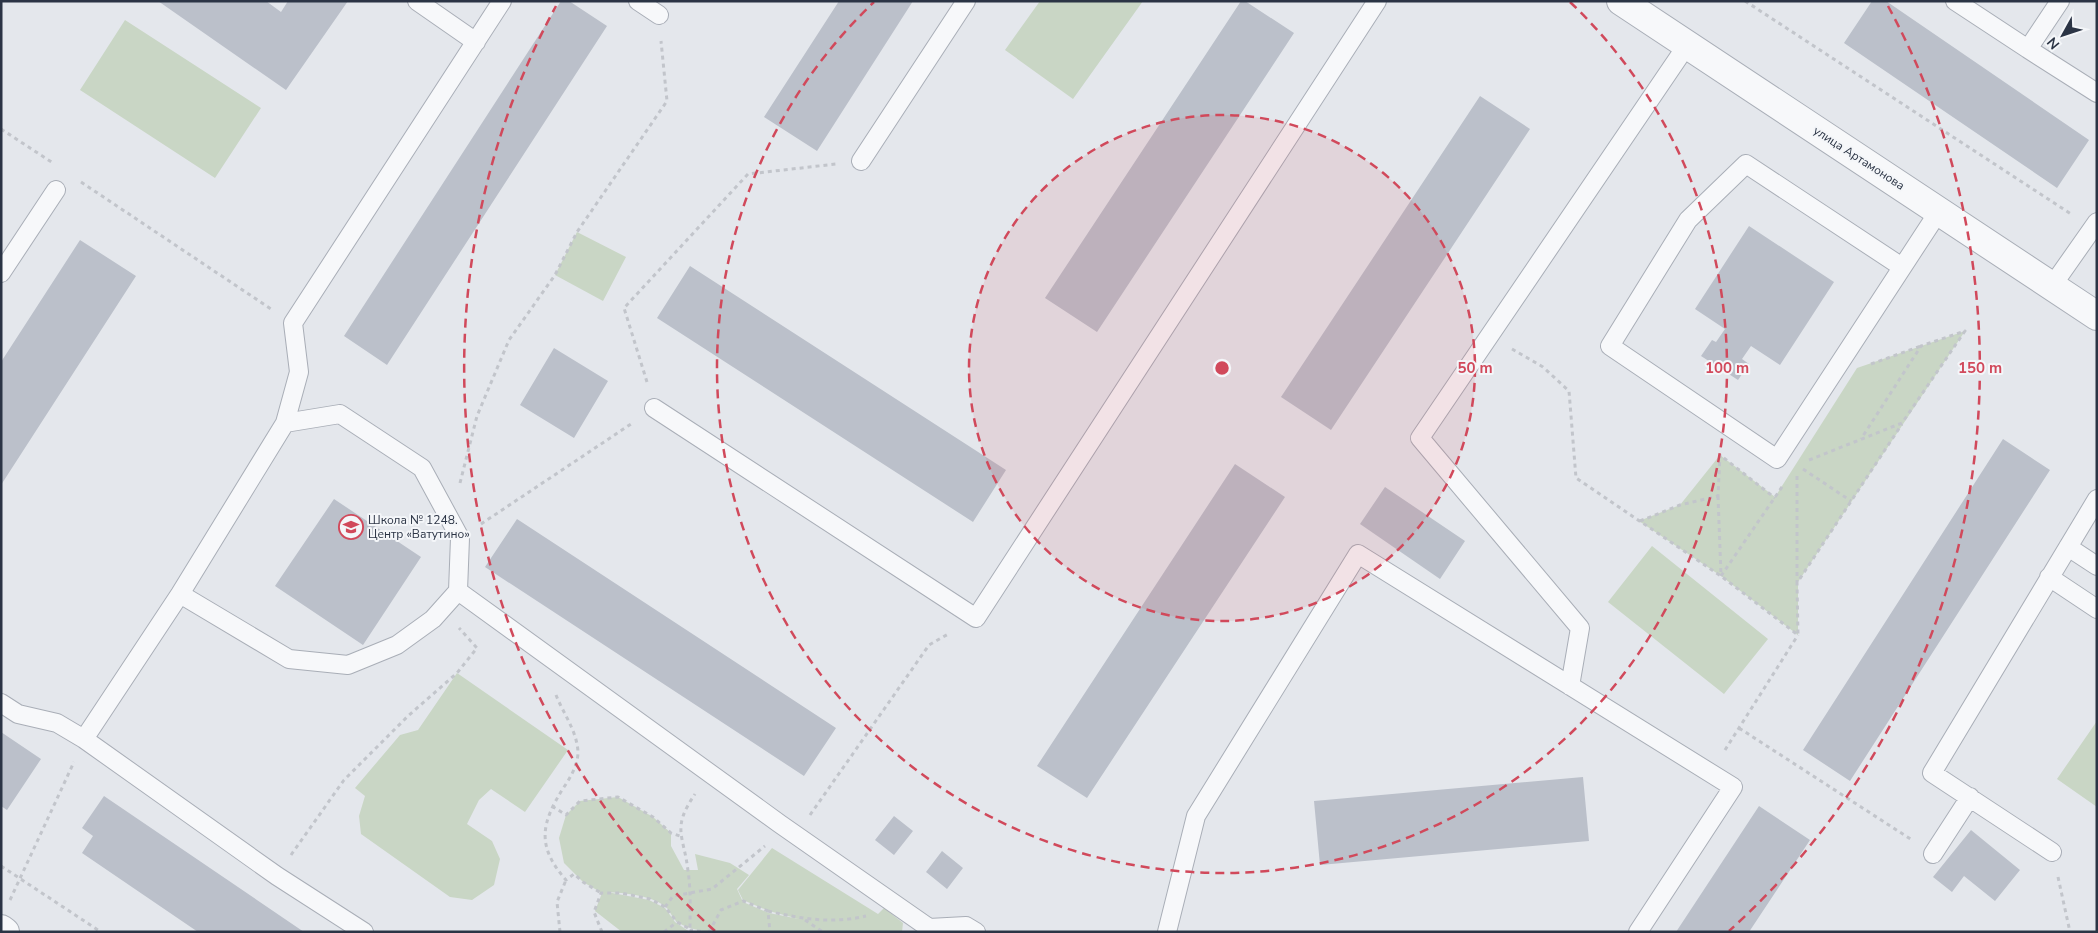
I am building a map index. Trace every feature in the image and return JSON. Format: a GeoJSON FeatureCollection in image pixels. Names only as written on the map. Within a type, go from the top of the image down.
{"type":"FeatureCollection","features":[{"type":"Feature","properties":{"kind":"street","name":"улица Артамонова"},"geometry":{"type":"LineString","coordinates":[[1622,1],[2097,316]]}},
{"type":"Feature","properties":{"kind":"street"},"geometry":{"type":"LineString","coordinates":[[1,930],[5,932]]}},
{"type":"Feature","properties":{"kind":"lane"},"geometry":{"type":"LineString","coordinates":[[417,1],[476,42]]}},
{"type":"Feature","properties":{"kind":"lane"},"geometry":{"type":"LineString","coordinates":[[84,739],[180,594],[285,423],[299,372],[293,324],[502,1]]}},
{"type":"Feature","properties":{"kind":"lane"},"geometry":{"type":"LineString","coordinates":[[638,1],[659,15]]}},
{"type":"Feature","properties":{"kind":"lane"},"geometry":{"type":"LineString","coordinates":[[861,161],[966,1]]}},
{"type":"Feature","properties":{"kind":"lane"},"geometry":{"type":"LineString","coordinates":[[654,408],[976,618],[1377,1]]}},
{"type":"Feature","properties":{"kind":"lane"},"geometry":{"type":"LineString","coordinates":[[1955,1],[2097,93]]}},
{"type":"Feature","properties":{"kind":"lane"},"geometry":{"type":"LineString","coordinates":[[2028,49],[2060,1]]}},
{"type":"Feature","properties":{"kind":"lane"},"geometry":{"type":"LineString","coordinates":[[1570,686],[1580,628],[1420,438],[1687,45]]}},
{"type":"Feature","properties":{"kind":"lane"},"geometry":{"type":"LineString","coordinates":[[1902,267],[1746,164],[1688,220],[1610,346],[1777,459],[1939,211]]}},
{"type":"Feature","properties":{"kind":"lane"},"geometry":{"type":"LineString","coordinates":[[1,273],[56,190]]}},
{"type":"Feature","properties":{"kind":"lane"},"geometry":{"type":"LineString","coordinates":[[2052,286],[2094,225]]}},
{"type":"Feature","properties":{"kind":"lane"},"geometry":{"type":"LineString","coordinates":[[180,594],[289,659],[348,665],[397,645],[433,619],[458,591],[460,538],[422,468],[340,414],[285,423]]}},
{"type":"Feature","properties":{"kind":"lane"},"geometry":{"type":"LineString","coordinates":[[2052,852],[1932,773],[2097,499]]}},
{"type":"Feature","properties":{"kind":"lane"},"geometry":{"type":"LineString","coordinates":[[2068,547],[2097,566]]}},
{"type":"Feature","properties":{"kind":"lane"},"geometry":{"type":"LineString","coordinates":[[1167,932],[1196,816],[1358,554],[1732,787],[1638,932]]}},
{"type":"Feature","properties":{"kind":"lane"},"geometry":{"type":"LineString","coordinates":[[2049,577],[2097,609]]}},
{"type":"Feature","properties":{"kind":"lane"},"geometry":{"type":"LineString","coordinates":[[458,591],[928,930],[966,926],[976,932]]}},
{"type":"Feature","properties":{"kind":"lane"},"geometry":{"type":"LineString","coordinates":[[1,703],[18,714],[57,723],[84,739],[276,876],[364,932]]}},
{"type":"Feature","properties":{"kind":"lane"},"geometry":{"type":"LineString","coordinates":[[1933,854],[1970,797]]}},
{"type":"Feature","properties":{"kind":"path"},"geometry":{"type":"LineString","coordinates":[[1744,1],[2094,225]]}},
{"type":"Feature","properties":{"kind":"path"},"geometry":{"type":"LineString","coordinates":[[458,491],[477,416],[494,380],[509,340],[554,275],[577,232],[667,101],[659,15]]}},
{"type":"Feature","properties":{"kind":"path"},"geometry":{"type":"LineString","coordinates":[[1,129],[54,164]]}},
{"type":"Feature","properties":{"kind":"path"},"geometry":{"type":"LineString","coordinates":[[460,538],[654,408],[624,308],[748,174],[861,161]]}},
{"type":"Feature","properties":{"kind":"path"},"geometry":{"type":"LineString","coordinates":[[76,179],[293,324]]}},
{"type":"Feature","properties":{"kind":"path"},"geometry":{"type":"LineString","coordinates":[[1797,584],[1902,423],[1965,331],[1921,346],[1861,439]]}},
{"type":"Feature","properties":{"kind":"path"},"geometry":{"type":"LineString","coordinates":[[1490,336],[1543,366],[1569,391],[1576,478],[1721,576],[1798,635]]}},
{"type":"Feature","properties":{"kind":"path"},"geometry":{"type":"LineString","coordinates":[[1806,461],[1902,423]]}},
{"type":"Feature","properties":{"kind":"path"},"geometry":{"type":"LineString","coordinates":[[1721,576],[1718,496],[1720,455],[1775,498]]}},
{"type":"Feature","properties":{"kind":"path"},"geometry":{"type":"LineString","coordinates":[[1797,464],[1850,502]]}},
{"type":"Feature","properties":{"kind":"path"},"geometry":{"type":"LineString","coordinates":[[1710,773],[1798,635],[1797,474]]}},
{"type":"Feature","properties":{"kind":"path"},"geometry":{"type":"LineString","coordinates":[[1640,521],[1680,506],[1718,496]]}},
{"type":"Feature","properties":{"kind":"path"},"geometry":{"type":"LineString","coordinates":[[276,876],[344,780],[408,716],[457,674],[477,648],[443,608]]}},
{"type":"Feature","properties":{"kind":"path"},"geometry":{"type":"LineString","coordinates":[[796,834],[929,645],[976,618]]}},
{"type":"Feature","properties":{"kind":"path"},"geometry":{"type":"LineString","coordinates":[[558,663],[551,684],[570,724],[578,752],[572,774],[552,806],[544,832],[551,864],[566,880]]}},
{"type":"Feature","properties":{"kind":"path"},"geometry":{"type":"LineString","coordinates":[[1739,728],[1933,854]]}},
{"type":"Feature","properties":{"kind":"path"},"geometry":{"type":"LineString","coordinates":[[9,902],[84,739]]}},
{"type":"Feature","properties":{"kind":"path"},"geometry":{"type":"LineString","coordinates":[[560,932],[557,902],[566,880],[574,874],[601,893],[621,893],[650,899],[665,907],[676,922],[690,929],[688,870],[680,836],[683,811],[710,773]]}},
{"type":"Feature","properties":{"kind":"path"},"geometry":{"type":"LineString","coordinates":[[552,806],[566,815],[580,801],[618,798],[654,817],[671,833],[680,836]]}},
{"type":"Feature","properties":{"kind":"path"},"geometry":{"type":"LineString","coordinates":[[665,907],[673,896],[712,889],[767,845],[780,824]]}},
{"type":"Feature","properties":{"kind":"path"},"geometry":{"type":"LineString","coordinates":[[2052,852],[2070,932]]}},
{"type":"Feature","properties":{"kind":"path"},"geometry":{"type":"LineString","coordinates":[[1,866],[101,932]]}},
{"type":"Feature","properties":{"kind":"path"},"geometry":{"type":"LineString","coordinates":[[601,893],[594,912],[602,932]]}},
{"type":"Feature","properties":{"kind":"path"},"geometry":{"type":"LineString","coordinates":[[709,932],[722,910],[743,901],[768,912],[806,920],[852,920],[878,914],[889,901]]}},
{"type":"Feature","properties":{"kind":"path"},"geometry":{"type":"LineString","coordinates":[[768,912],[770,932]]}},
{"type":"Feature","properties":{"kind":"path"},"geometry":{"type":"LineString","coordinates":[[806,920],[823,932]]}},
{"type":"Feature","properties":{"kind":"path"},"geometry":{"type":"LineString","coordinates":[[664,932],[676,922]]}},
{"type":"Feature","properties":{"kind":"path"},"geometry":{"type":"LineString","coordinates":[[691,932],[691,930],[705,932]]}},
{"type":"Feature","properties":{"kind":"green space"},"geometry":{"type":"Polygon","coordinates":[[[1040,1],[1143,1],[1073,99],[1005,50],[1040,1]]]}},
{"type":"Feature","properties":{"kind":"green space"},"geometry":{"type":"Polygon","coordinates":[[[125,20],[261,108],[215,178],[80,90],[125,20]]]}},
{"type":"Feature","properties":{"kind":"green space"},"geometry":{"type":"Polygon","coordinates":[[[577,232],[626,257],[603,301],[555,275],[577,232]]]}},
{"type":"Feature","properties":{"kind":"green space"},"geometry":{"type":"Polygon","coordinates":[[[1965,331],[1798,582],[1798,635],[1721,576],[1639,521],[1680,505],[1720,455],[1775,497],[1857,368],[1965,331]]]}},
{"type":"Feature","properties":{"kind":"green space"},"geometry":{"type":"Polygon","coordinates":[[[1652,546],[1768,639],[1724,694],[1608,602],[1652,546]]]}},
{"type":"Feature","properties":{"kind":"green space"},"geometry":{"type":"Polygon","coordinates":[[[457,673],[568,750],[525,812],[491,789],[479,800],[467,824],[492,841],[500,859],[494,885],[472,900],[450,897],[361,834],[359,816],[365,796],[355,788],[400,735],[418,730],[457,673]]]}},
{"type":"Feature","properties":{"kind":"green space"},"geometry":{"type":"Polygon","coordinates":[[[2097,721],[2097,807],[2057,779],[2097,721]]]}},
{"type":"Feature","properties":{"kind":"green space"},"geometry":{"type":"Polygon","coordinates":[[[618,797],[653,817],[671,833],[671,846],[684,870],[698,870],[695,854],[730,863],[749,875],[737,889],[743,902],[769,913],[799,919],[769,911],[743,900],[738,890],[772,848],[878,914],[884,908],[903,923],[902,932],[708,932],[680,924],[665,906],[652,899],[607,892],[649,900],[665,908],[675,922],[690,932],[622,932],[595,911],[602,893],[583,882],[564,863],[559,838],[566,815],[580,801],[618,797]]]}},
{"type":"Feature","properties":{"kind":"building"},"geometry":{"type":"Polygon","coordinates":[[[158,1],[266,1],[281,12],[288,1],[348,1],[286,90],[158,1]]]}},
{"type":"Feature","properties":{"kind":"building"},"geometry":{"type":"Polygon","coordinates":[[[561,1],[569,1],[607,26],[387,365],[344,336],[561,1]]]}},
{"type":"Feature","properties":{"kind":"building"},"geometry":{"type":"Polygon","coordinates":[[[839,1],[913,1],[817,151],[764,117],[839,1]]]}},
{"type":"Feature","properties":{"kind":"building"},"geometry":{"type":"Polygon","coordinates":[[[1241,1],[1245,1],[1294,33],[1097,332],[1045,298],[1241,1]]]}},
{"type":"Feature","properties":{"kind":"building"},"geometry":{"type":"Polygon","coordinates":[[[1872,1],[1886,1],[2089,140],[2057,188],[1844,43],[1872,1]]]}},
{"type":"Feature","properties":{"kind":"building"},"geometry":{"type":"Polygon","coordinates":[[[1480,96],[1530,129],[1331,430],[1281,397],[1480,96]]]}},
{"type":"Feature","properties":{"kind":"building"},"geometry":{"type":"Polygon","coordinates":[[[1749,226],[1834,282],[1780,365],[1751,346],[1742,359],[1749,364],[1738,380],[1701,356],[1712,340],[1716,342],[1725,329],[1695,309],[1749,226]]]}},
{"type":"Feature","properties":{"kind":"building"},"geometry":{"type":"Polygon","coordinates":[[[80,240],[136,276],[1,485],[1,362],[80,240]]]}},
{"type":"Feature","properties":{"kind":"building"},"geometry":{"type":"Polygon","coordinates":[[[690,266],[1006,470],[973,522],[657,318],[690,266]]]}},
{"type":"Feature","properties":{"kind":"building"},"geometry":{"type":"Polygon","coordinates":[[[554,348],[608,381],[574,438],[520,405],[554,348]]]}},
{"type":"Feature","properties":{"kind":"building"},"geometry":{"type":"Polygon","coordinates":[[[2003,439],[2050,470],[1850,781],[1803,750],[2003,439]]]}},
{"type":"Feature","properties":{"kind":"building"},"geometry":{"type":"Polygon","coordinates":[[[1235,464],[1285,497],[1087,798],[1037,766],[1235,464]]]}},
{"type":"Feature","properties":{"kind":"building"},"geometry":{"type":"Polygon","coordinates":[[[1385,487],[1465,541],[1440,579],[1360,524],[1385,487]]]}},
{"type":"Feature","properties":{"kind":"building"},"geometry":{"type":"Polygon","coordinates":[[[334,499],[421,557],[363,645],[275,586],[334,499]]]}},
{"type":"Feature","properties":{"kind":"building"},"geometry":{"type":"Polygon","coordinates":[[[517,519],[836,728],[804,776],[485,567],[517,519]]]}},
{"type":"Feature","properties":{"kind":"building"},"geometry":{"type":"Polygon","coordinates":[[[1,732],[41,759],[7,810],[1,806],[1,732]]]}},
{"type":"Feature","properties":{"kind":"building"},"geometry":{"type":"Polygon","coordinates":[[[1583,777],[1589,841],[1320,865],[1314,801],[1583,777]]]}},
{"type":"Feature","properties":{"kind":"building"},"geometry":{"type":"Polygon","coordinates":[[[104,796],[304,932],[198,932],[82,853],[93,836],[82,828],[104,796]]]}},
{"type":"Feature","properties":{"kind":"building"},"geometry":{"type":"Polygon","coordinates":[[[1759,806],[1810,840],[1749,932],[1676,932],[1759,806]]]}},
{"type":"Feature","properties":{"kind":"building"},"geometry":{"type":"Polygon","coordinates":[[[894,816],[913,831],[894,855],[875,840],[894,816]]]}},
{"type":"Feature","properties":{"kind":"building"},"geometry":{"type":"Polygon","coordinates":[[[1971,830],[2020,870],[1995,901],[1964,876],[1952,892],[1933,877],[1971,830]]]}},
{"type":"Feature","properties":{"kind":"building"},"geometry":{"type":"Polygon","coordinates":[[[942,851],[963,868],[947,889],[926,872],[942,851]]]}},
{"type":"Feature","properties":{"kind":"place","name":"Школа № 1248. Центр «Ватутино»"},"geometry":{"type":"Point","coordinates":[351,527]}}]}
